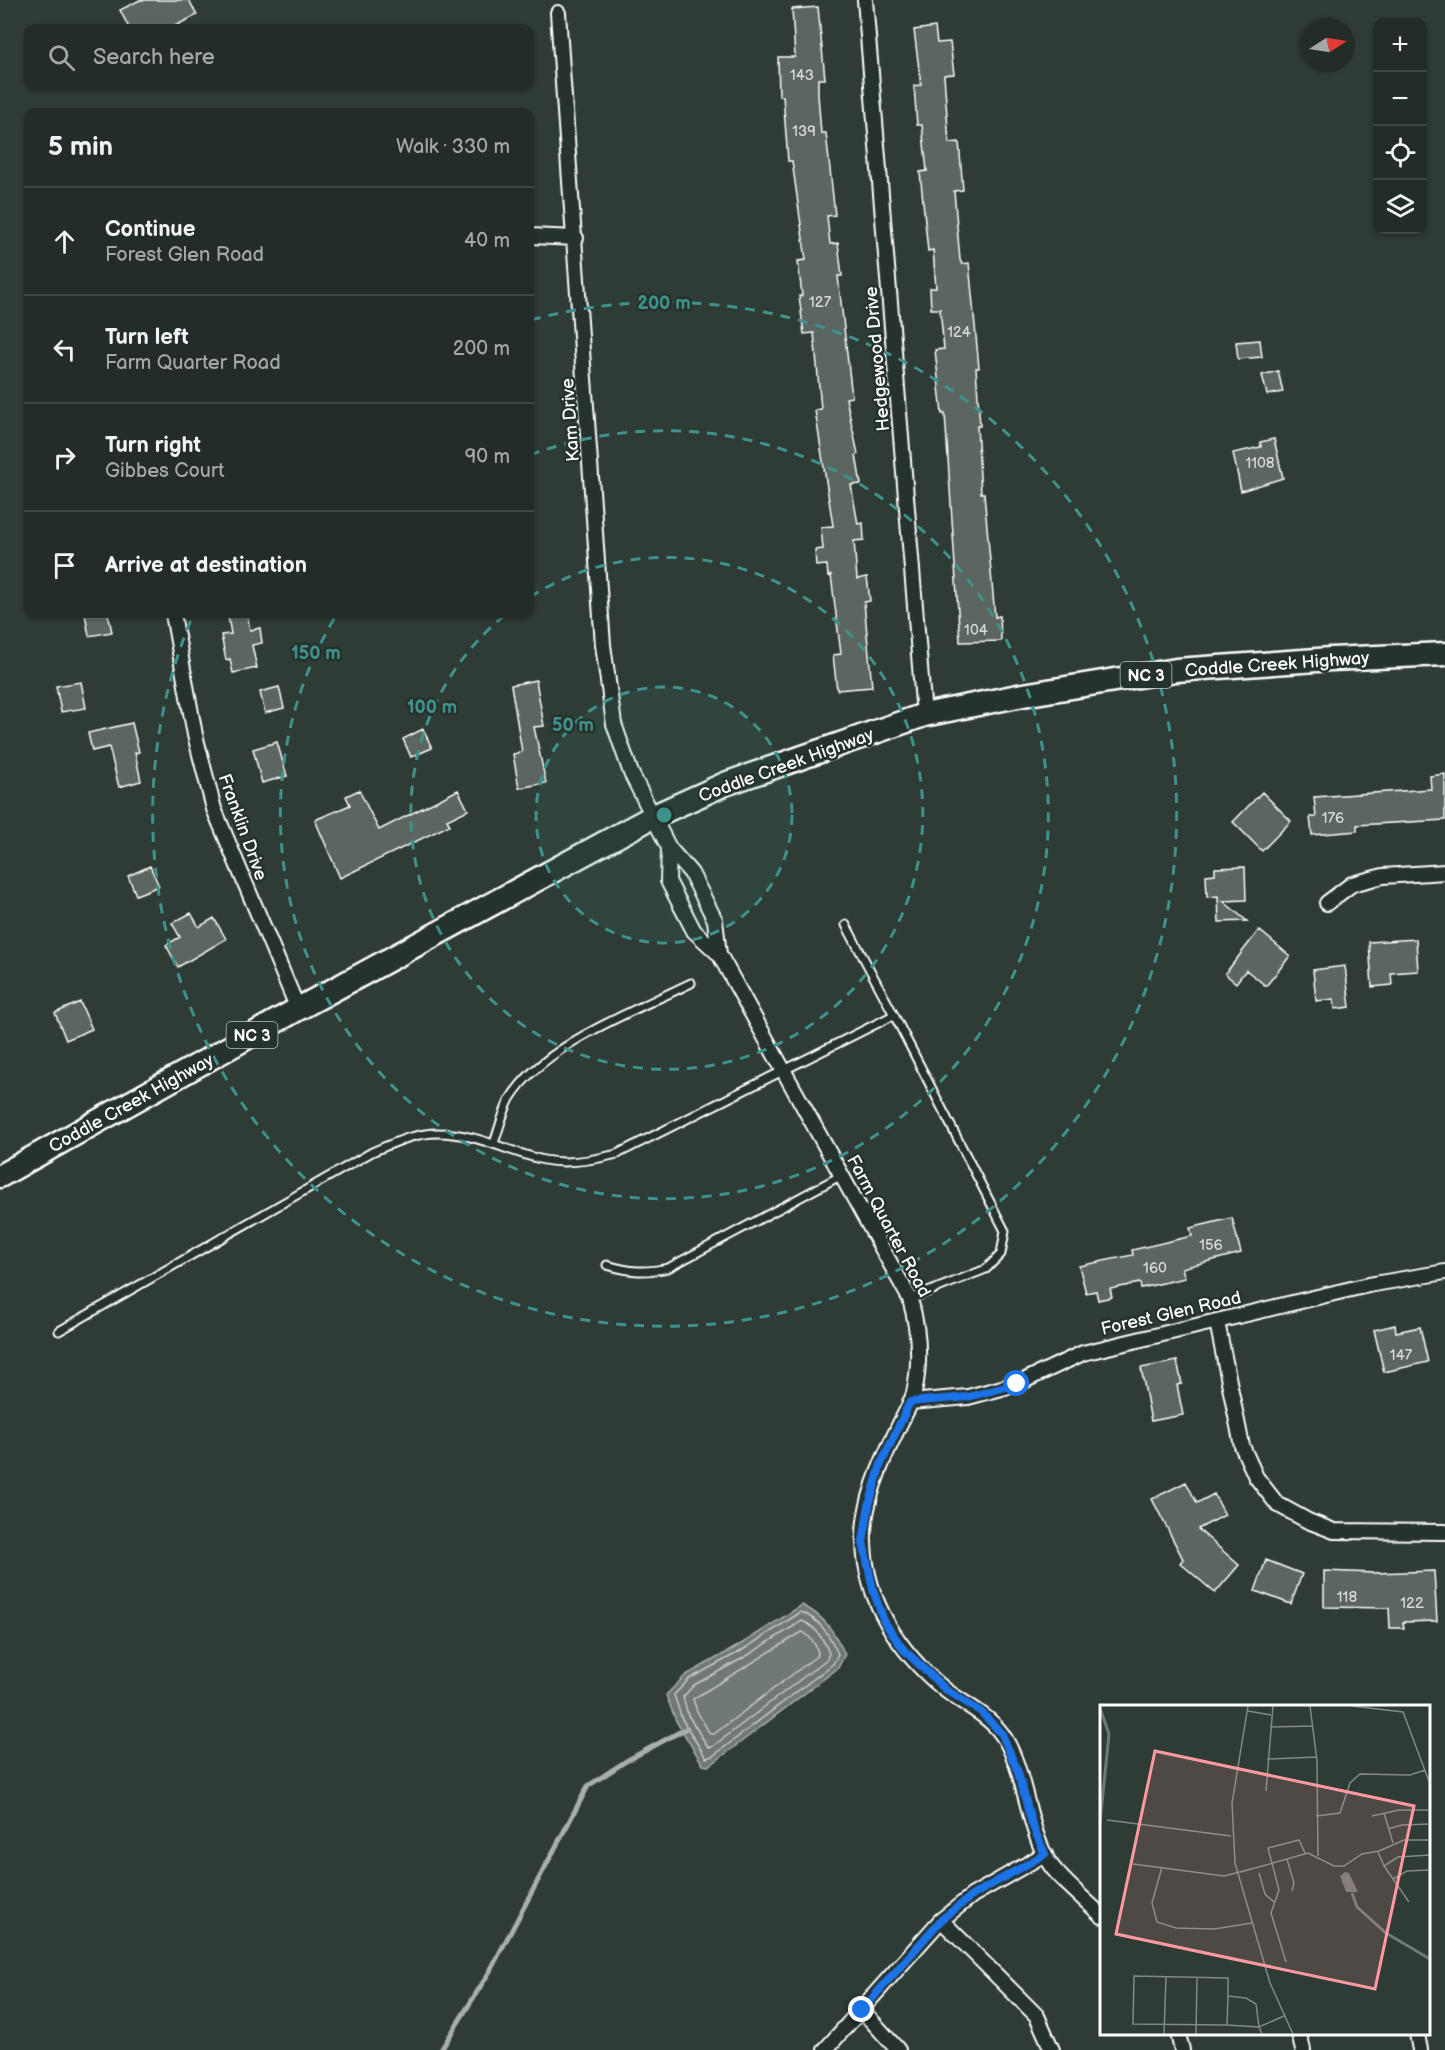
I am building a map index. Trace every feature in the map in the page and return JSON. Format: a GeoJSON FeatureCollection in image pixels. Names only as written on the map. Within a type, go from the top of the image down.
{"type":"FeatureCollection","features":[{"type":"Feature","properties":{"kind":"main road","name":"Coddle Creek Highway"},"geometry":{"type":"LineString","coordinates":[[0,1176],[298,1009],[654,816],[725,784],[924,715],[1023,695],[1176,670],[1445,654]]}},
{"type":"Feature","properties":{"kind":"street","name":"Hedgewood Drive"},"geometry":{"type":"LineString","coordinates":[[865,0],[924,715]]}},
{"type":"Feature","properties":{"kind":"street","name":"Kam Drive"},"geometry":{"type":"LineString","coordinates":[[558,13],[576,238],[603,645],[614,724],[631,773],[654,816]]}},
{"type":"Feature","properties":{"kind":"street"},"geometry":{"type":"LineString","coordinates":[[534,236],[576,238]]}},
{"type":"Feature","properties":{"kind":"street","name":"Franklin Drive"},"geometry":{"type":"LineString","coordinates":[[174,618],[195,735],[214,809],[298,1009]]}},
{"type":"Feature","properties":{"kind":"street","name":"Farm Quarter Road"},"geometry":{"type":"LineString","coordinates":[[654,816],[669,848],[691,873],[715,920],[719,954]]}},
{"type":"Feature","properties":{"kind":"street","name":"Farm Quarter Road"},"geometry":{"type":"LineString","coordinates":[[669,848],[668,881],[694,931],[719,954],[910,1299],[917,1322],[919,1343],[913,1395],[881,1464],[869,1505],[863,1542],[873,1590],[884,1621],[903,1649],[945,1689],[981,1712],[1002,1734],[1018,1772],[1032,1824],[1049,1863],[1100,1915]]}},
{"type":"Feature","properties":{"kind":"street"},"geometry":{"type":"LineString","coordinates":[[1327,903],[1352,884],[1383,876],[1445,872]]}},
{"type":"Feature","properties":{"kind":"street","name":"Forest Glen Road"},"geometry":{"type":"LineString","coordinates":[[910,1402],[968,1397],[1017,1384],[1083,1353],[1368,1284],[1445,1272]]}},
{"type":"Feature","properties":{"kind":"street"},"geometry":{"type":"LineString","coordinates":[[1217,1322],[1242,1446],[1256,1477],[1277,1504],[1308,1521],[1334,1531],[1445,1532]]}},
{"type":"Feature","properties":{"kind":"street"},"geometry":{"type":"LineString","coordinates":[[825,2050],[941,1920],[973,1895],[1045,1854]]}},
{"type":"Feature","properties":{"kind":"street"},"geometry":{"type":"LineString","coordinates":[[941,1920],[1037,2016],[1052,2050]]}},
{"type":"Feature","properties":{"kind":"street"},"geometry":{"type":"LineString","coordinates":[[862,2010],[898,2050]]}},
{"type":"Feature","properties":{"kind":"street"},"geometry":{"type":"LineString","coordinates":[[1178,2035],[1182,2050]]}},
{"type":"Feature","properties":{"kind":"street"},"geometry":{"type":"LineString","coordinates":[[1299,2035],[1303,2050]]}},
{"type":"Feature","properties":{"kind":"street"},"geometry":{"type":"LineString","coordinates":[[1417,2035],[1420,2050]]}},
{"type":"Feature","properties":{"kind":"lane"},"geometry":{"type":"LineString","coordinates":[[846,925],[1005,1231],[1001,1254],[986,1269],[910,1299]]}},
{"type":"Feature","properties":{"kind":"lane"},"geometry":{"type":"LineString","coordinates":[[494,1143],[509,1101],[537,1065],[560,1049],[691,982]]}},
{"type":"Feature","properties":{"kind":"lane"},"geometry":{"type":"LineString","coordinates":[[59,1330],[372,1152],[407,1137],[438,1133],[478,1137],[546,1160],[590,1161],[608,1156],[894,1015]]}},
{"type":"Feature","properties":{"kind":"lane"},"geometry":{"type":"LineString","coordinates":[[607,1265],[627,1271],[647,1273],[668,1268],[842,1175]]}},
{"type":"Feature","properties":{"kind":"water"},"geometry":{"type":"Polygon","coordinates":[[[802,1605],[823,1619],[836,1638],[845,1654],[838,1668],[716,1761],[708,1766],[703,1765],[676,1721],[666,1695],[686,1675],[738,1646],[802,1605]]]}},
{"type":"Feature","properties":{"kind":"building"},"geometry":{"type":"Polygon","coordinates":[[[140,0],[189,0],[197,15],[179,24],[127,24],[120,10],[140,0]]]}},
{"type":"Feature","properties":{"kind":"building"},"geometry":{"type":"Polygon","coordinates":[[[818,7],[825,79],[818,79],[821,133],[826,133],[835,215],[827,216],[830,244],[838,243],[842,276],[838,276],[852,397],[846,398],[858,454],[856,455],[861,484],[851,485],[858,524],[863,523],[864,540],[854,541],[857,579],[867,577],[870,601],[864,602],[872,687],[837,690],[833,655],[841,654],[831,575],[828,576],[827,565],[816,566],[815,550],[823,549],[821,527],[833,526],[815,410],[821,409],[814,333],[804,334],[799,296],[802,296],[798,261],[806,260],[792,161],[788,161],[783,96],[779,96],[778,57],[795,57],[792,9],[818,7]]]}},
{"type":"Feature","properties":{"kind":"building"},"geometry":{"type":"Polygon","coordinates":[[[935,27],[937,43],[950,42],[954,74],[944,75],[949,143],[959,142],[963,190],[954,191],[960,260],[962,264],[969,263],[979,368],[976,368],[981,493],[984,493],[995,617],[1000,616],[1001,641],[960,642],[945,414],[942,414],[935,350],[944,349],[940,309],[931,309],[930,288],[936,288],[933,250],[928,251],[920,172],[927,171],[922,125],[917,125],[914,86],[921,85],[914,30],[935,27]]]}},
{"type":"Feature","properties":{"kind":"building"},"geometry":{"type":"Polygon","coordinates":[[[1260,340],[1262,357],[1238,359],[1236,342],[1260,340]]]}},
{"type":"Feature","properties":{"kind":"building"},"geometry":{"type":"Polygon","coordinates":[[[1278,371],[1283,392],[1267,395],[1262,375],[1278,371]]]}},
{"type":"Feature","properties":{"kind":"building"},"geometry":{"type":"Polygon","coordinates":[[[1274,439],[1283,478],[1241,491],[1233,453],[1261,447],[1260,442],[1274,439]]]}},
{"type":"Feature","properties":{"kind":"building"},"geometry":{"type":"Polygon","coordinates":[[[86,618],[109,618],[112,632],[89,636],[86,618]]]}},
{"type":"Feature","properties":{"kind":"building"},"geometry":{"type":"Polygon","coordinates":[[[228,618],[248,618],[250,630],[260,628],[262,643],[252,645],[257,668],[233,673],[230,659],[226,660],[221,635],[231,634],[228,618]]]}},
{"type":"Feature","properties":{"kind":"building"},"geometry":{"type":"Polygon","coordinates":[[[536,680],[544,726],[534,727],[546,783],[519,788],[513,754],[522,752],[511,685],[536,680]]]}},
{"type":"Feature","properties":{"kind":"building"},"geometry":{"type":"Polygon","coordinates":[[[81,682],[86,708],[61,712],[56,686],[81,682]]]}},
{"type":"Feature","properties":{"kind":"building"},"geometry":{"type":"Polygon","coordinates":[[[279,687],[284,708],[265,713],[260,692],[279,687]]]}},
{"type":"Feature","properties":{"kind":"building"},"geometry":{"type":"Polygon","coordinates":[[[132,723],[139,752],[135,753],[141,781],[119,787],[109,747],[92,751],[88,733],[132,723]]]}},
{"type":"Feature","properties":{"kind":"building"},"geometry":{"type":"Polygon","coordinates":[[[423,729],[432,748],[411,757],[403,739],[423,729]]]}},
{"type":"Feature","properties":{"kind":"building"},"geometry":{"type":"Polygon","coordinates":[[[277,742],[287,776],[262,783],[253,749],[277,742]]]}},
{"type":"Feature","properties":{"kind":"building"},"geometry":{"type":"Polygon","coordinates":[[[1445,774],[1445,820],[1357,825],[1357,831],[1312,835],[1310,817],[1316,817],[1314,797],[1431,789],[1430,776],[1445,774]]]}},
{"type":"Feature","properties":{"kind":"building"},"geometry":{"type":"Polygon","coordinates":[[[359,790],[379,830],[458,790],[468,810],[447,820],[450,825],[340,878],[315,820],[350,805],[346,796],[359,790]]]}},
{"type":"Feature","properties":{"kind":"building"},"geometry":{"type":"Polygon","coordinates":[[[1262,792],[1291,821],[1262,851],[1233,822],[1262,792]]]}},
{"type":"Feature","properties":{"kind":"building"},"geometry":{"type":"Polygon","coordinates":[[[150,866],[159,886],[136,895],[128,876],[150,866]]]}},
{"type":"Feature","properties":{"kind":"building"},"geometry":{"type":"Polygon","coordinates":[[[1245,867],[1246,900],[1223,901],[1247,921],[1219,922],[1218,896],[1207,897],[1206,875],[1215,874],[1215,868],[1245,867]]]}},
{"type":"Feature","properties":{"kind":"building"},"geometry":{"type":"Polygon","coordinates":[[[191,913],[199,927],[214,918],[226,939],[178,967],[166,945],[180,937],[172,923],[191,913]]]}},
{"type":"Feature","properties":{"kind":"building"},"geometry":{"type":"Polygon","coordinates":[[[1259,930],[1290,956],[1266,986],[1246,970],[1236,983],[1225,974],[1259,930]]]}},
{"type":"Feature","properties":{"kind":"building"},"geometry":{"type":"Polygon","coordinates":[[[1416,939],[1418,971],[1391,973],[1392,985],[1372,987],[1369,942],[1416,939]]]}},
{"type":"Feature","properties":{"kind":"building"},"geometry":{"type":"Polygon","coordinates":[[[1345,966],[1350,1007],[1335,1009],[1334,999],[1316,1001],[1313,970],[1345,966]]]}},
{"type":"Feature","properties":{"kind":"building"},"geometry":{"type":"Polygon","coordinates":[[[80,1002],[92,1029],[66,1040],[55,1013],[80,1002]]]}},
{"type":"Feature","properties":{"kind":"building"},"geometry":{"type":"Polygon","coordinates":[[[1232,1218],[1241,1253],[1182,1268],[1185,1278],[1141,1288],[1140,1283],[1110,1289],[1112,1297],[1098,1300],[1096,1291],[1086,1293],[1079,1266],[1133,1255],[1132,1250],[1192,1236],[1190,1228],[1232,1218]]]}},
{"type":"Feature","properties":{"kind":"building"},"geometry":{"type":"Polygon","coordinates":[[[1395,1325],[1396,1332],[1420,1327],[1428,1362],[1384,1372],[1374,1330],[1395,1325]]]}},
{"type":"Feature","properties":{"kind":"building"},"geometry":{"type":"Polygon","coordinates":[[[1177,1361],[1182,1384],[1177,1385],[1183,1415],[1151,1421],[1141,1368],[1177,1361]]]}},
{"type":"Feature","properties":{"kind":"building"},"geometry":{"type":"Polygon","coordinates":[[[1186,1482],[1197,1503],[1214,1494],[1225,1515],[1198,1529],[1239,1565],[1215,1593],[1180,1563],[1183,1559],[1152,1499],[1186,1482]]]}},
{"type":"Feature","properties":{"kind":"building"},"geometry":{"type":"Polygon","coordinates":[[[1266,1560],[1302,1574],[1291,1604],[1255,1591],[1266,1560]]]}},
{"type":"Feature","properties":{"kind":"building"},"geometry":{"type":"Polygon","coordinates":[[[1324,1571],[1374,1573],[1434,1571],[1437,1621],[1403,1622],[1404,1628],[1390,1628],[1389,1608],[1324,1607],[1324,1571]]]}},
{"type":"Feature","properties":{"kind":"waterway"},"geometry":{"type":"LineString","coordinates":[[441,2050],[490,1971],[588,1786],[626,1761],[687,1728]]}},
{"type":"Feature","properties":{"kind":"route"},"geometry":{"type":"LineString","coordinates":[[862,2010],[941,1920],[973,1895],[1045,1854],[1032,1824],[1018,1772],[1002,1734],[981,1712],[945,1689],[903,1649],[884,1621],[873,1590],[863,1542],[869,1505],[881,1464],[910,1402],[968,1397],[1017,1384]]}}]}
